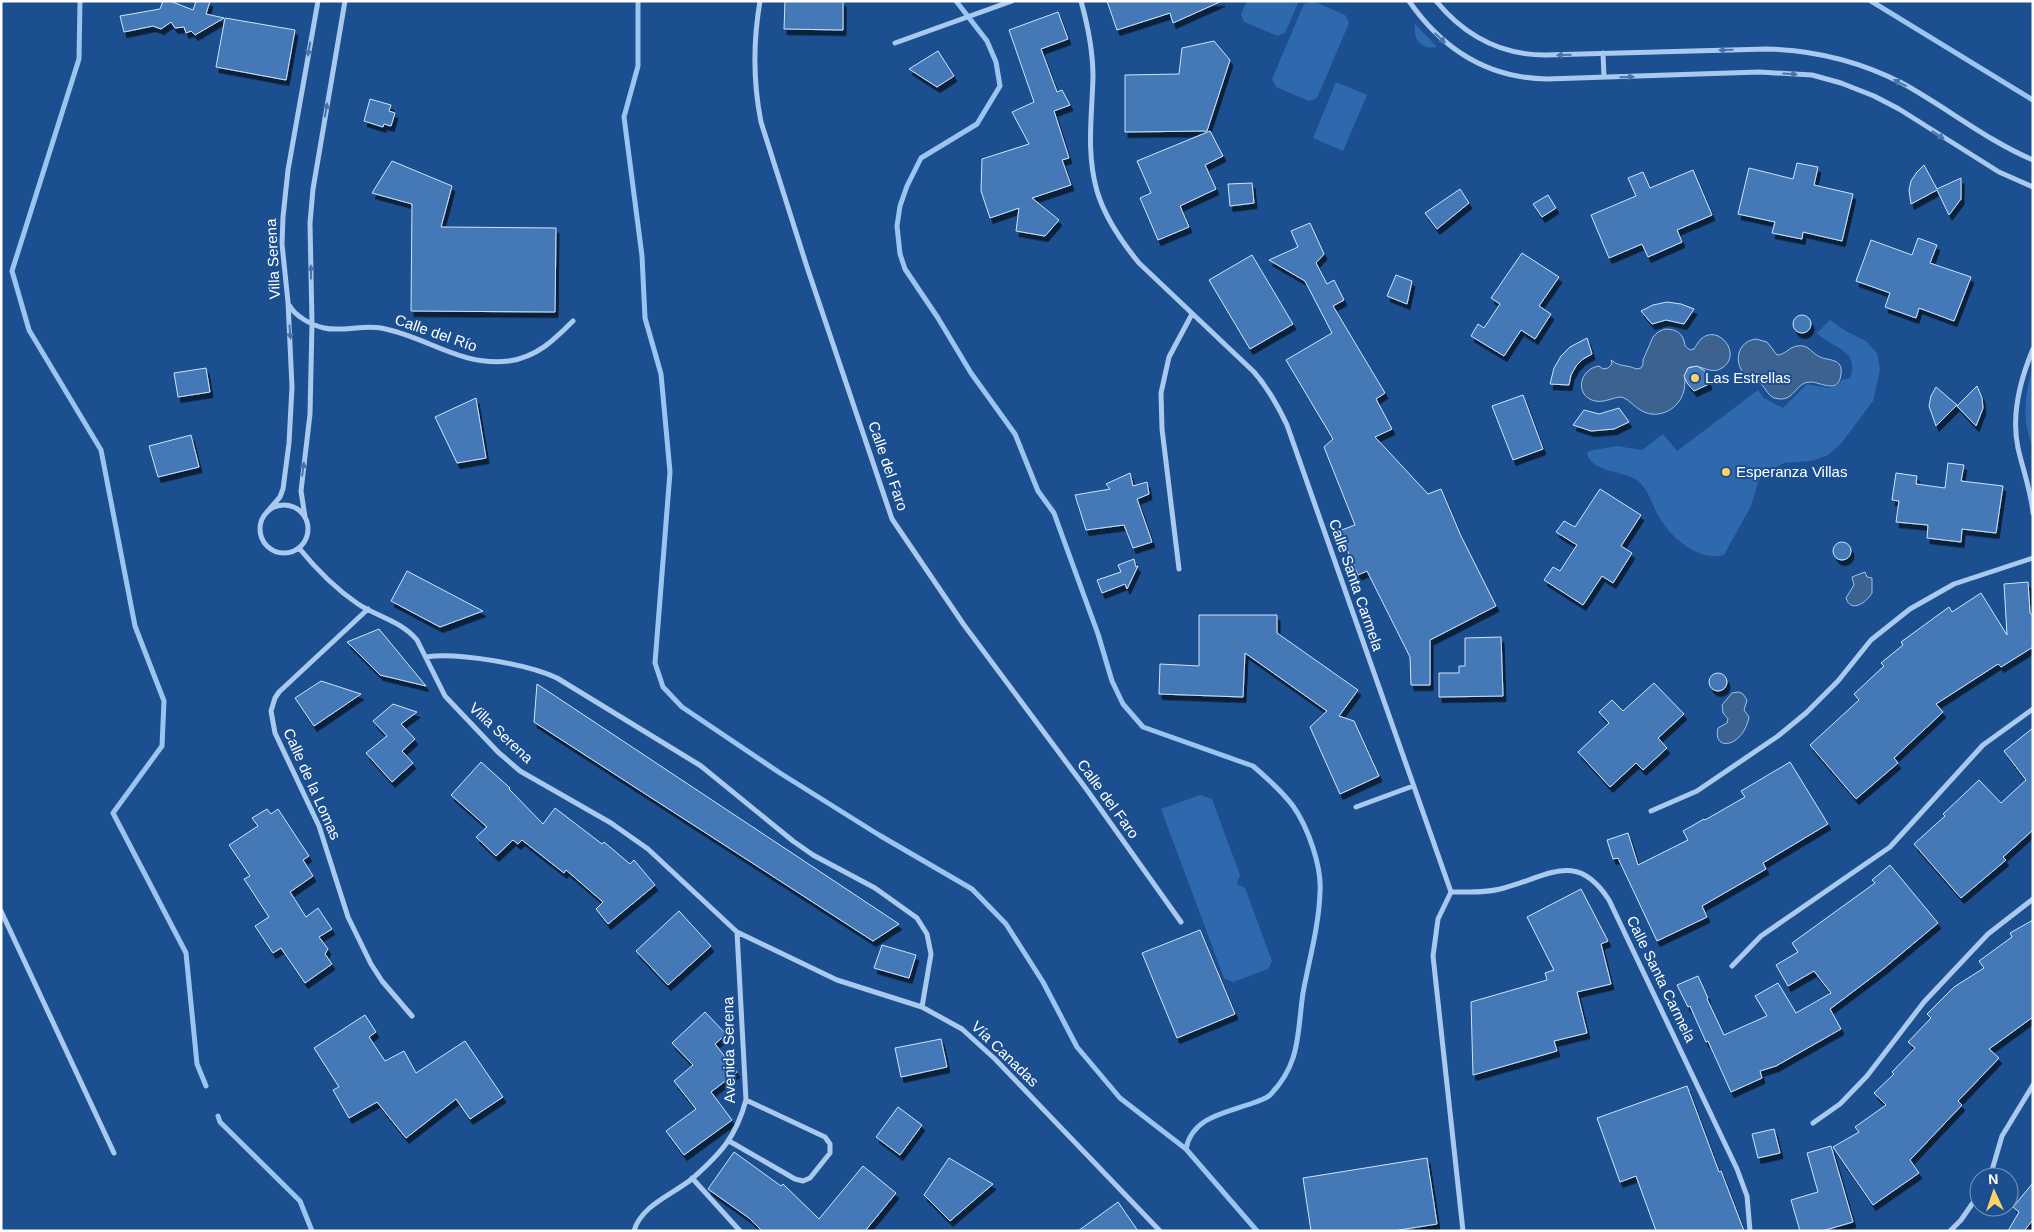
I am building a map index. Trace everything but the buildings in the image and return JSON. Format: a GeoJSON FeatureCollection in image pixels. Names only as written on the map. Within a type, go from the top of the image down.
{"type":"FeatureCollection","features":[{"type":"Feature","properties":{"kind":"street","name":"Villa Serena"},"geometry":{"type":"LineString","coordinates":[[318,1],[285,194],[282,244],[288,302],[292,387],[289,435],[283,489],[280,497],[262,519],[261,536],[265,544],[275,552],[292,552],[299,548],[310,562],[334,585],[368,609],[393,621],[411,633],[426,657],[445,696],[498,752],[520,771],[611,823],[648,850],[737,932]]}},
{"type":"Feature","properties":{"kind":"street"},"geometry":{"type":"LineString","coordinates":[[299,548],[305,541],[308,533],[301,491],[310,414],[312,323],[310,223],[312,189],[344,1]]}},
{"type":"Feature","properties":{"kind":"street","name":"Calle del Faro"},"geometry":{"type":"LineString","coordinates":[[760,1],[755,32],[755,66],[756,97],[761,122],[807,267],[892,519],[964,625],[1087,790],[1181,922]]}},
{"type":"Feature","properties":{"kind":"street"},"geometry":{"type":"LineString","coordinates":[[894,43],[1012,1]]}},
{"type":"Feature","properties":{"kind":"street","name":"Calle Santa Carmela"},"geometry":{"type":"LineString","coordinates":[[1081,1],[1092,59],[1089,140],[1097,192],[1104,210],[1123,243],[1155,280],[1263,382],[1287,425],[1450,892],[1495,891],[1561,871],[1585,874],[1598,884],[1609,900],[1737,1169],[1747,1196],[1750,1231]]}},
{"type":"Feature","properties":{"kind":"street"},"geometry":{"type":"LineString","coordinates":[[1409,1],[1432,31],[1449,46],[1492,70],[1532,79],[1759,72],[1812,75],[1841,83],[1874,96],[1899,109],[1999,172],[2033,187]]}},
{"type":"Feature","properties":{"kind":"street"},"geometry":{"type":"LineString","coordinates":[[1436,1],[1447,14],[1471,33],[1491,45],[1510,52],[1535,55],[1767,49],[1820,53],[1869,68],[1901,83],[2012,151],[2033,160]]}},
{"type":"Feature","properties":{"kind":"street"},"geometry":{"type":"LineString","coordinates":[[1603,53],[1604,78]]}},
{"type":"Feature","properties":{"kind":"street","name":"Calle del Río"},"geometry":{"type":"LineString","coordinates":[[288,302],[294,312],[323,328],[384,328],[470,359],[499,362],[519,359],[536,353],[552,342],[572,321]]}},
{"type":"Feature","properties":{"kind":"street"},"geometry":{"type":"LineString","coordinates":[[1179,569],[1162,429],[1161,393],[1164,369],[1192,314]]}},
{"type":"Feature","properties":{"kind":"street"},"geometry":{"type":"LineString","coordinates":[[2033,349],[2022,379],[2017,406],[2016,427],[2019,450],[2031,495],[2033,513]]}},
{"type":"Feature","properties":{"kind":"street"},"geometry":{"type":"LineString","coordinates":[[267,512],[274,507],[287,505],[299,510],[305,517]]}},
{"type":"Feature","properties":{"kind":"street"},"geometry":{"type":"LineString","coordinates":[[1651,811],[1697,791],[1778,736],[1806,713],[1838,681],[1871,640],[1910,609],[1954,584],[2033,558]]}},
{"type":"Feature","properties":{"kind":"street","name":"Calle de la Lomas"},"geometry":{"type":"LineString","coordinates":[[368,609],[279,692],[273,705],[271,717],[279,743],[319,826],[340,897],[357,938],[382,981],[412,1016]]}},
{"type":"Feature","properties":{"kind":"street"},"geometry":{"type":"LineString","coordinates":[[426,657],[451,655],[531,669],[557,678],[701,766],[813,855],[882,893],[917,918],[927,934],[930,954],[922,1007]]}},
{"type":"Feature","properties":{"kind":"street"},"geometry":{"type":"LineString","coordinates":[[1732,966],[1761,936],[1890,848],[1983,745],[2033,709]]}},
{"type":"Feature","properties":{"kind":"street"},"geometry":{"type":"LineString","coordinates":[[1356,807],[1414,786]]}},
{"type":"Feature","properties":{"kind":"street"},"geometry":{"type":"LineString","coordinates":[[1450,892],[1438,919],[1433,956],[1463,1231]]}},
{"type":"Feature","properties":{"kind":"street"},"geometry":{"type":"LineString","coordinates":[[1813,1123],[1840,1104],[1867,1076],[1924,1002],[1988,934],[2033,899]]}},
{"type":"Feature","properties":{"kind":"street"},"geometry":{"type":"LineString","coordinates":[[1,911],[114,1153]]}},
{"type":"Feature","properties":{"kind":"street","name":"Vía Canadas"},"geometry":{"type":"LineString","coordinates":[[737,932],[837,980],[922,1007],[962,1029],[984,1049],[1160,1231]]}},
{"type":"Feature","properties":{"kind":"street","name":"Avenida Serena"},"geometry":{"type":"LineString","coordinates":[[634,1231],[643,1214],[692,1178],[729,1141],[740,1122],[746,1100],[737,932]]}},
{"type":"Feature","properties":{"kind":"street"},"geometry":{"type":"LineString","coordinates":[[1993,1167],[1998,1146],[2007,1125],[2033,1085]]}},
{"type":"Feature","properties":{"kind":"street"},"geometry":{"type":"LineString","coordinates":[[729,1141],[795,1179],[803,1181],[810,1178],[830,1153],[830,1144],[825,1137],[746,1100]]}},
{"type":"Feature","properties":{"kind":"street"},"geometry":{"type":"LineString","coordinates":[[692,1178],[740,1231]]}},
{"type":"Feature","properties":{"kind":"street"},"geometry":{"type":"LineString","coordinates":[[1950,1231],[1969,1208]]}},
{"type":"Feature","properties":{"kind":"shaded area"},"geometry":{"type":"Polygon","coordinates":[[[1247,1],[1299,1],[1285,33],[1278,36],[1244,22],[1241,14],[1247,1]]]}},
{"type":"Feature","properties":{"kind":"shaded area"},"geometry":{"type":"Polygon","coordinates":[[[1313,1],[1345,15],[1349,23],[1317,98],[1309,101],[1276,87],[1272,79],[1304,4],[1313,1]]]}},
{"type":"Feature","properties":{"kind":"shaded area"},"geometry":{"type":"Polygon","coordinates":[[[1415,24],[1437,47],[1427,47],[1419,42],[1415,34],[1415,24]]]}},
{"type":"Feature","properties":{"kind":"shaded area"},"geometry":{"type":"Polygon","coordinates":[[[1336,82],[1367,95],[1343,151],[1313,138],[1336,82]]]}},
{"type":"Feature","properties":{"kind":"shaded area"},"geometry":{"type":"Polygon","coordinates":[[[1830,320],[1844,330],[1866,341],[1877,353],[1880,370],[1873,401],[1840,445],[1828,455],[1812,461],[1784,463],[1765,473],[1758,482],[1751,506],[1724,555],[1705,555],[1696,552],[1678,540],[1664,525],[1648,493],[1638,481],[1632,477],[1601,468],[1590,459],[1587,453],[1589,451],[1616,446],[1642,450],[1663,434],[1677,451],[1758,390],[1764,398],[1783,408],[1807,384],[1829,388],[1837,385],[1842,380],[1850,378],[1852,368],[1848,355],[1817,333],[1830,320]]]}},
{"type":"Feature","properties":{"kind":"shaded area"},"geometry":{"type":"Polygon","coordinates":[[[1665,329],[1680,333],[1685,346],[1690,350],[1694,349],[1701,339],[1708,335],[1715,335],[1721,338],[1729,349],[1730,356],[1728,362],[1722,368],[1713,371],[1697,367],[1688,368],[1682,397],[1668,411],[1662,413],[1655,414],[1642,411],[1622,397],[1606,401],[1595,401],[1584,394],[1582,389],[1583,377],[1592,368],[1599,366],[1603,369],[1608,368],[1612,364],[1611,360],[1636,369],[1641,368],[1653,337],[1665,329]]]}},
{"type":"Feature","properties":{"kind":"shaded area"},"geometry":{"type":"Polygon","coordinates":[[[1756,339],[1767,342],[1777,355],[1794,347],[1804,346],[1820,357],[1835,361],[1840,365],[1840,380],[1833,386],[1811,382],[1806,383],[1789,397],[1779,399],[1772,397],[1762,384],[1746,376],[1739,365],[1738,359],[1741,348],[1756,339]]]}},
{"type":"Feature","properties":{"kind":"shaded area"},"geometry":{"type":"Polygon","coordinates":[[[2033,367],[2033,446],[2029,437],[2025,407],[2033,367]]]}},
{"type":"Feature","properties":{"kind":"shaded area"},"geometry":{"type":"Polygon","coordinates":[[[1865,572],[1867,577],[1872,578],[1872,593],[1863,603],[1855,606],[1851,605],[1846,598],[1854,585],[1852,577],[1865,572]]]}},
{"type":"Feature","properties":{"kind":"shaded area"},"geometry":{"type":"Polygon","coordinates":[[[1739,692],[1747,700],[1744,710],[1749,717],[1741,735],[1729,743],[1724,743],[1719,741],[1717,736],[1718,728],[1727,723],[1728,719],[1723,713],[1722,705],[1732,693],[1739,692]]]}},
{"type":"Feature","properties":{"kind":"shaded area"},"geometry":{"type":"Polygon","coordinates":[[[1200,795],[1212,799],[1240,875],[1237,884],[1245,888],[1272,961],[1268,969],[1233,982],[1224,978],[1161,809],[1200,795]]]}},
{"type":"Feature","properties":{"kind":"waterway"},"geometry":{"type":"LineString","coordinates":[[80,1],[79,59],[12,271],[29,330],[101,450],[135,626],[164,701],[162,746],[113,813],[186,953],[197,1064],[206,1086]]}},
{"type":"Feature","properties":{"kind":"waterway"},"geometry":{"type":"LineString","coordinates":[[638,1],[638,66],[624,117],[642,256],[645,318],[661,374],[670,472],[655,663],[663,687],[682,707],[780,773],[879,835],[972,889],[1006,924],[1043,982],[1077,1047],[1120,1098],[1186,1149],[1257,1231]]}},
{"type":"Feature","properties":{"kind":"waterway"},"geometry":{"type":"LineString","coordinates":[[956,1],[987,41],[996,62],[1000,86],[977,124],[921,158],[907,186],[900,206],[897,226],[900,254],[905,269],[938,318],[971,373],[1015,434],[1038,491],[1054,513],[1098,634],[1112,681],[1123,704],[1143,727],[1253,766],[1284,795],[1299,815],[1309,836],[1319,871],[1318,917],[1303,993],[1296,1047],[1287,1071],[1280,1083],[1266,1098],[1202,1123],[1189,1138],[1186,1149]]}},
{"type":"Feature","properties":{"kind":"waterway"},"geometry":{"type":"LineString","coordinates":[[1871,1],[2033,100]]}},
{"type":"Feature","properties":{"kind":"waterway"},"geometry":{"type":"LineString","coordinates":[[218,1116],[220,1122],[300,1201],[312,1231]]}},
{"type":"Feature","properties":{"kind":"place","name":"Las Estrellas"},"geometry":{"type":"Point","coordinates":[1695,378]}},
{"type":"Feature","properties":{"kind":"place","name":"Esperanza Villas"},"geometry":{"type":"Point","coordinates":[1726,472]}}]}
